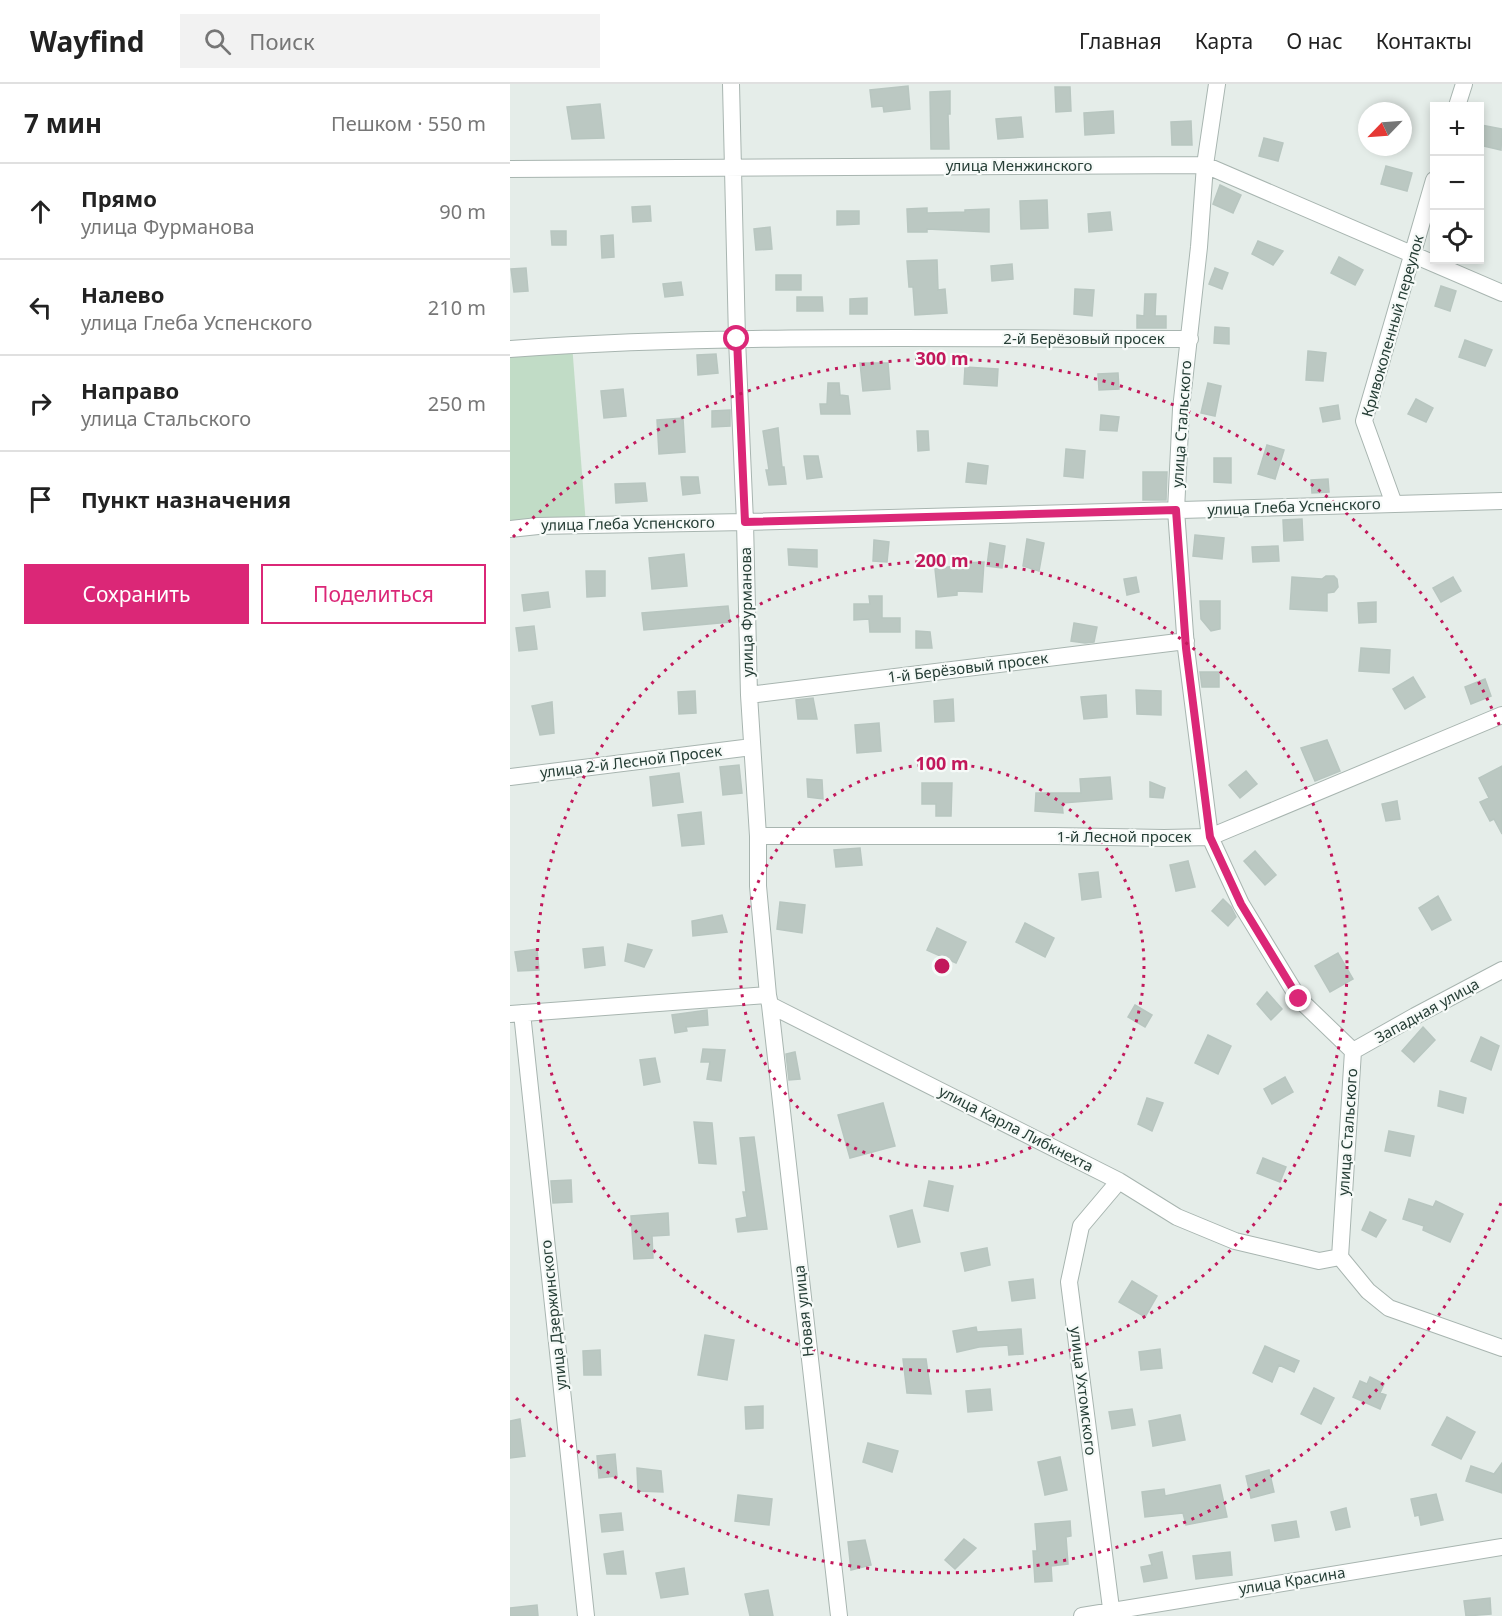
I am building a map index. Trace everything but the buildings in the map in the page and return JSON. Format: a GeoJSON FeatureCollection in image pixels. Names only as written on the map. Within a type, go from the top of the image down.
{"type":"FeatureCollection","features":[{"type":"Feature","properties":{"kind":"street","name":"улица Фурманова"},"geometry":{"type":"LineString","coordinates":[[731,84],[749,695],[758,836],[758,886],[769,1000]]}},
{"type":"Feature","properties":{"kind":"street","name":"улица Стальского"},"geometry":{"type":"LineString","coordinates":[[1217,84],[1205,165],[1190,339],[1181,410],[1176,510],[1186,641],[1210,837],[1241,904],[1299,999],[1353,1051],[1340,1257]]}},
{"type":"Feature","properties":{"kind":"street"},"geometry":{"type":"LineString","coordinates":[[1458,102],[1464,84]]}},
{"type":"Feature","properties":{"kind":"street","name":"улица Менжинского"},"geometry":{"type":"LineString","coordinates":[[510,169],[1205,165],[1502,293]]}},
{"type":"Feature","properties":{"kind":"street","name":"Кривоколенный переулок"},"geometry":{"type":"LineString","coordinates":[[1394,504],[1364,421],[1430,193]]}},
{"type":"Feature","properties":{"kind":"street","name":"2-й Берёзовый просек"},"geometry":{"type":"LineString","coordinates":[[510,349],[572,344],[737,339],[1190,339]]}},
{"type":"Feature","properties":{"kind":"street","name":"улица Глеба Успенского"},"geometry":{"type":"LineString","coordinates":[[510,529],[538,526],[1502,501]]}},
{"type":"Feature","properties":{"kind":"street","name":"1-й Берёзовый просек"},"geometry":{"type":"LineString","coordinates":[[749,695],[1186,641]]}},
{"type":"Feature","properties":{"kind":"street","name":"1-й Лесной просек"},"geometry":{"type":"LineString","coordinates":[[758,836],[1210,837],[1502,715]]}},
{"type":"Feature","properties":{"kind":"street","name":"улица 2-й Лесной Просек"},"geometry":{"type":"LineString","coordinates":[[510,777],[752,747]]}},
{"type":"Feature","properties":{"kind":"street","name":"Западная улица"},"geometry":{"type":"LineString","coordinates":[[1353,1051],[1502,970]]}},
{"type":"Feature","properties":{"kind":"street"},"geometry":{"type":"LineString","coordinates":[[516,1014],[769,1000]]}},
{"type":"Feature","properties":{"kind":"street","name":"улица Карла Либкнехта"},"geometry":{"type":"LineString","coordinates":[[769,1000],[1119,1181],[1177,1217],[1235,1241],[1319,1261],[1340,1257]]}},
{"type":"Feature","properties":{"kind":"street","name":"Новая улица"},"geometry":{"type":"LineString","coordinates":[[769,1000],[839,1616]]}},
{"type":"Feature","properties":{"kind":"street","name":"улица Дзержинского"},"geometry":{"type":"LineString","coordinates":[[516,1014],[586,1616]]}},
{"type":"Feature","properties":{"kind":"street","name":"улица Ухтомского"},"geometry":{"type":"LineString","coordinates":[[1112,1613],[1069,1282],[1081,1226],[1119,1181]]}},
{"type":"Feature","properties":{"kind":"street"},"geometry":{"type":"LineString","coordinates":[[1340,1257],[1368,1291],[1389,1308],[1502,1348]]}},
{"type":"Feature","properties":{"kind":"street","name":"улица Красина"},"geometry":{"type":"LineString","coordinates":[[1082,1616],[1112,1613],[1502,1546]]}},
{"type":"Feature","properties":{"kind":"green space"},"geometry":{"type":"Polygon","coordinates":[[[572,344],[586,525],[510,529],[510,349],[572,344]]]}},
{"type":"Feature","properties":{"kind":"route"},"geometry":{"type":"LineString","coordinates":[[737,339],[745,522],[1176,510],[1186,648],[1210,837],[1241,904],[1299,999]]}}]}
